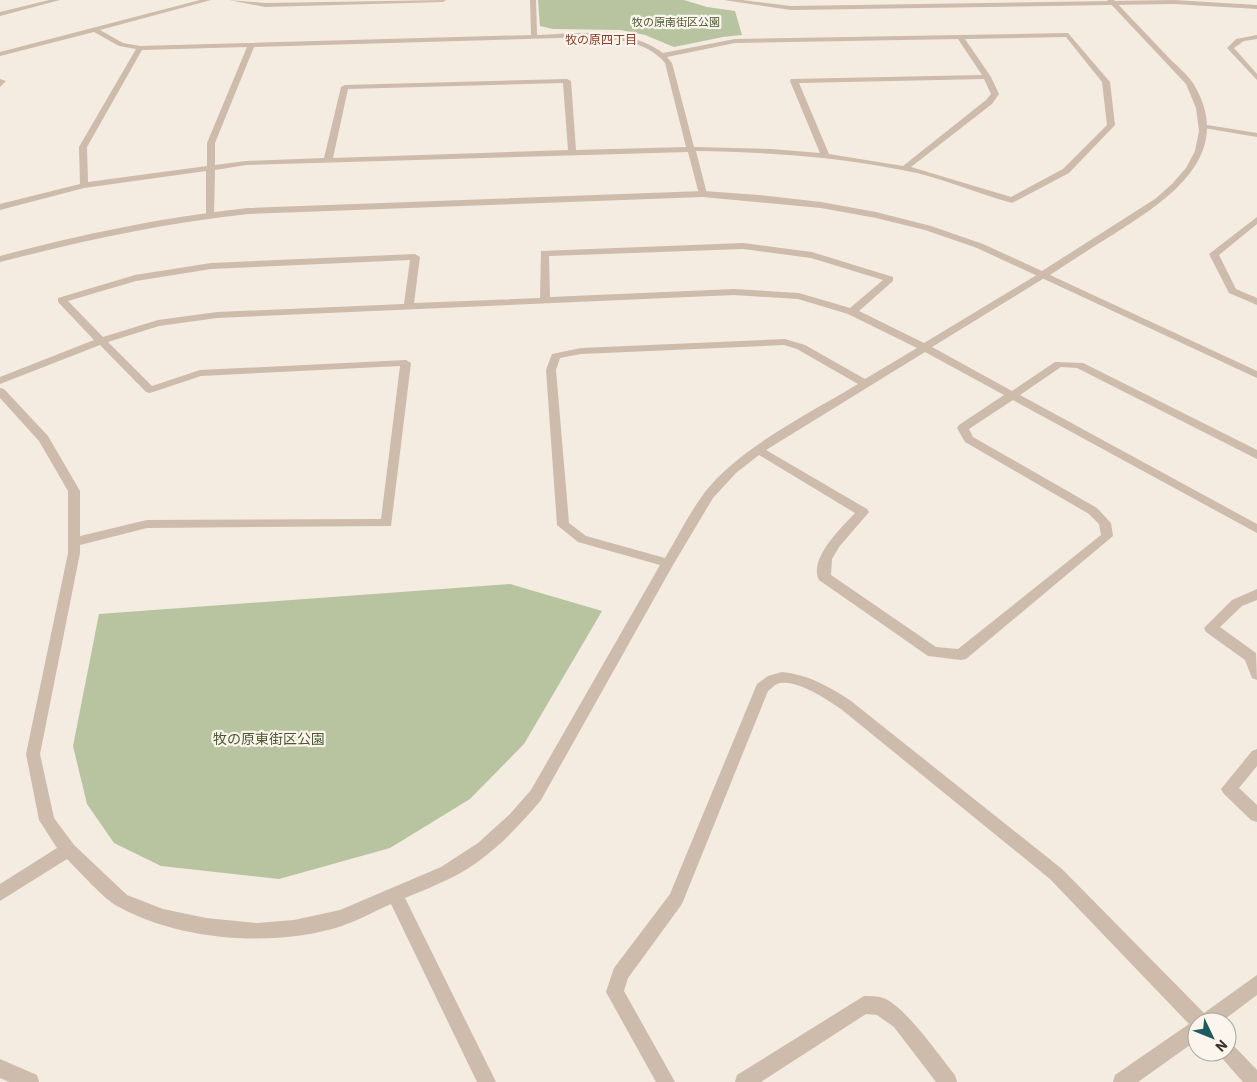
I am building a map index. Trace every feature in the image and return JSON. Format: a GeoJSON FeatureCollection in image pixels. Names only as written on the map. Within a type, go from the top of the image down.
{"type":"FeatureCollection","features":[{"type":"Feature","properties":{"kind":"street"},"geometry":{"type":"LineString","coordinates":[[0,14],[57,0]]}},
{"type":"Feature","properties":{"kind":"street"},"geometry":{"type":"LineString","coordinates":[[0,54],[208,0]]}},
{"type":"Feature","properties":{"kind":"street"},"geometry":{"type":"LineString","coordinates":[[232,0],[265,5],[443,0]]}},
{"type":"Feature","properties":{"kind":"street"},"geometry":{"type":"LineString","coordinates":[[533,0],[534,36]]}},
{"type":"Feature","properties":{"kind":"street"},"geometry":{"type":"LineString","coordinates":[[727,0],[770,7],[805,8],[1112,1],[1237,3],[1257,8]]}},
{"type":"Feature","properties":{"kind":"street"},"geometry":{"type":"LineString","coordinates":[[0,391],[44,439],[74,491],[74,553],[33,754],[47,820],[68,850],[122,900],[163,917],[206,926],[257,931],[294,928],[341,918],[447,872],[484,848],[516,819],[531,801],[668,562],[710,495],[732,470],[758,450],[864,383],[1156,204],[1188,174],[1197,160],[1202,147],[1204,126],[1198,98],[1189,83],[1112,1]]}},
{"type":"Feature","properties":{"kind":"street"},"geometry":{"type":"LineString","coordinates":[[0,207],[84,185],[246,163],[692,149],[751,149],[825,155],[905,168],[1012,200],[1066,170],[1111,125],[1106,82],[1068,35],[735,41],[664,55],[643,45],[621,39],[592,35],[140,48],[121,45],[94,29]]}},
{"type":"Feature","properties":{"kind":"street"},"geometry":{"type":"LineString","coordinates":[[905,168],[989,102],[994,94],[987,77],[960,37]]}},
{"type":"Feature","properties":{"kind":"street"},"geometry":{"type":"LineString","coordinates":[[1257,37],[1244,38],[1234,43],[1230,48],[1257,78]]}},
{"type":"Feature","properties":{"kind":"street"},"geometry":{"type":"LineString","coordinates":[[210,214],[211,143],[252,44]]}},
{"type":"Feature","properties":{"kind":"street"},"geometry":{"type":"LineString","coordinates":[[84,185],[82,147],[140,48]]}},
{"type":"Feature","properties":{"kind":"street"},"geometry":{"type":"LineString","coordinates":[[664,55],[668,63],[703,194]]}},
{"type":"Feature","properties":{"kind":"street"},"geometry":{"type":"LineString","coordinates":[[825,155],[794,81],[987,77]]}},
{"type":"Feature","properties":{"kind":"street"},"geometry":{"type":"LineString","coordinates":[[0,81],[2,81],[0,85]]}},
{"type":"Feature","properties":{"kind":"street"},"geometry":{"type":"LineString","coordinates":[[328,160],[345,87],[567,81],[572,152]]}},
{"type":"Feature","properties":{"kind":"street"},"geometry":{"type":"LineString","coordinates":[[1204,126],[1257,135]]}},
{"type":"Feature","properties":{"kind":"street"},"geometry":{"type":"LineString","coordinates":[[0,259],[119,230],[210,214],[703,194],[759,198],[876,215],[928,228],[980,246],[1257,375]]}},
{"type":"Feature","properties":{"kind":"street"},"geometry":{"type":"LineString","coordinates":[[1257,220],[1214,254],[1232,291],[1257,302]]}},
{"type":"Feature","properties":{"kind":"street"},"geometry":{"type":"LineString","coordinates":[[545,301],[544,253],[743,246],[812,255],[890,279],[852,312]]}},
{"type":"Feature","properties":{"kind":"street"},"geometry":{"type":"LineString","coordinates":[[73,542],[147,524],[387,523],[406,363],[200,373],[150,390],[60,300],[136,278],[211,266],[415,257],[409,306]]}},
{"type":"Feature","properties":{"kind":"street"},"geometry":{"type":"LineString","coordinates":[[0,381],[100,341],[158,323],[217,315],[768,292],[800,296],[852,312],[924,346],[1257,529]]}},
{"type":"Feature","properties":{"kind":"street"},"geometry":{"type":"LineString","coordinates":[[668,562],[582,539],[563,525],[551,370],[556,356],[582,351],[785,342],[801,347],[864,383]]}},
{"type":"Feature","properties":{"kind":"street"},"geometry":{"type":"LineString","coordinates":[[758,450],[863,512],[834,544],[826,559],[824,577],[933,652],[962,655],[1107,536],[1106,523],[1093,511],[969,439],[962,428],[1059,364],[1079,365],[1257,455]]}},
{"type":"Feature","properties":{"kind":"street"},"geometry":{"type":"LineString","coordinates":[[1257,594],[1237,602],[1211,628],[1251,657],[1257,674]]}},
{"type":"Feature","properties":{"kind":"street"},"geometry":{"type":"LineString","coordinates":[[666,1082],[615,992],[620,974],[676,899],[762,688],[774,678],[786,677],[825,691],[846,705],[1056,874],[1190,1012]]}},
{"type":"Feature","properties":{"kind":"street"},"geometry":{"type":"LineString","coordinates":[[1257,755],[1229,789],[1257,815]]}},
{"type":"Feature","properties":{"kind":"street"},"geometry":{"type":"LineString","coordinates":[[0,894],[68,850]]}},
{"type":"Feature","properties":{"kind":"street"},"geometry":{"type":"LineString","coordinates":[[395,896],[487,1082]]}},
{"type":"Feature","properties":{"kind":"street"},"geometry":{"type":"LineString","coordinates":[[1219,1012],[1257,984]]}},
{"type":"Feature","properties":{"kind":"street"},"geometry":{"type":"LineString","coordinates":[[744,1082],[864,1005],[880,1006],[900,1021],[948,1082]]}},
{"type":"Feature","properties":{"kind":"street"},"geometry":{"type":"LineString","coordinates":[[1122,1082],[1187,1035]]}},
{"type":"Feature","properties":{"kind":"street"},"geometry":{"type":"LineString","coordinates":[[1236,1062],[1255,1082]]}},
{"type":"Feature","properties":{"kind":"street"},"geometry":{"type":"LineString","coordinates":[[0,1068],[30,1082]]}},
{"type":"Feature","properties":{"kind":"green space","name":"牧の原南街区公園"},"geometry":{"type":"Polygon","coordinates":[[[538,0],[684,0],[707,7],[735,11],[742,35],[674,47],[645,35],[621,30],[553,29],[540,26],[538,0]]]}},
{"type":"Feature","properties":{"kind":"green space","name":"牧の原東街区公園"},"geometry":{"type":"Polygon","coordinates":[[[510,584],[602,611],[524,744],[470,799],[390,848],[279,879],[161,866],[114,843],[87,804],[73,746],[99,614],[510,584]]]}},
{"type":"Feature","properties":{"kind":"district","name":"牧の原四丁目"},"geometry":{"type":"Point","coordinates":[601,39]}}]}
